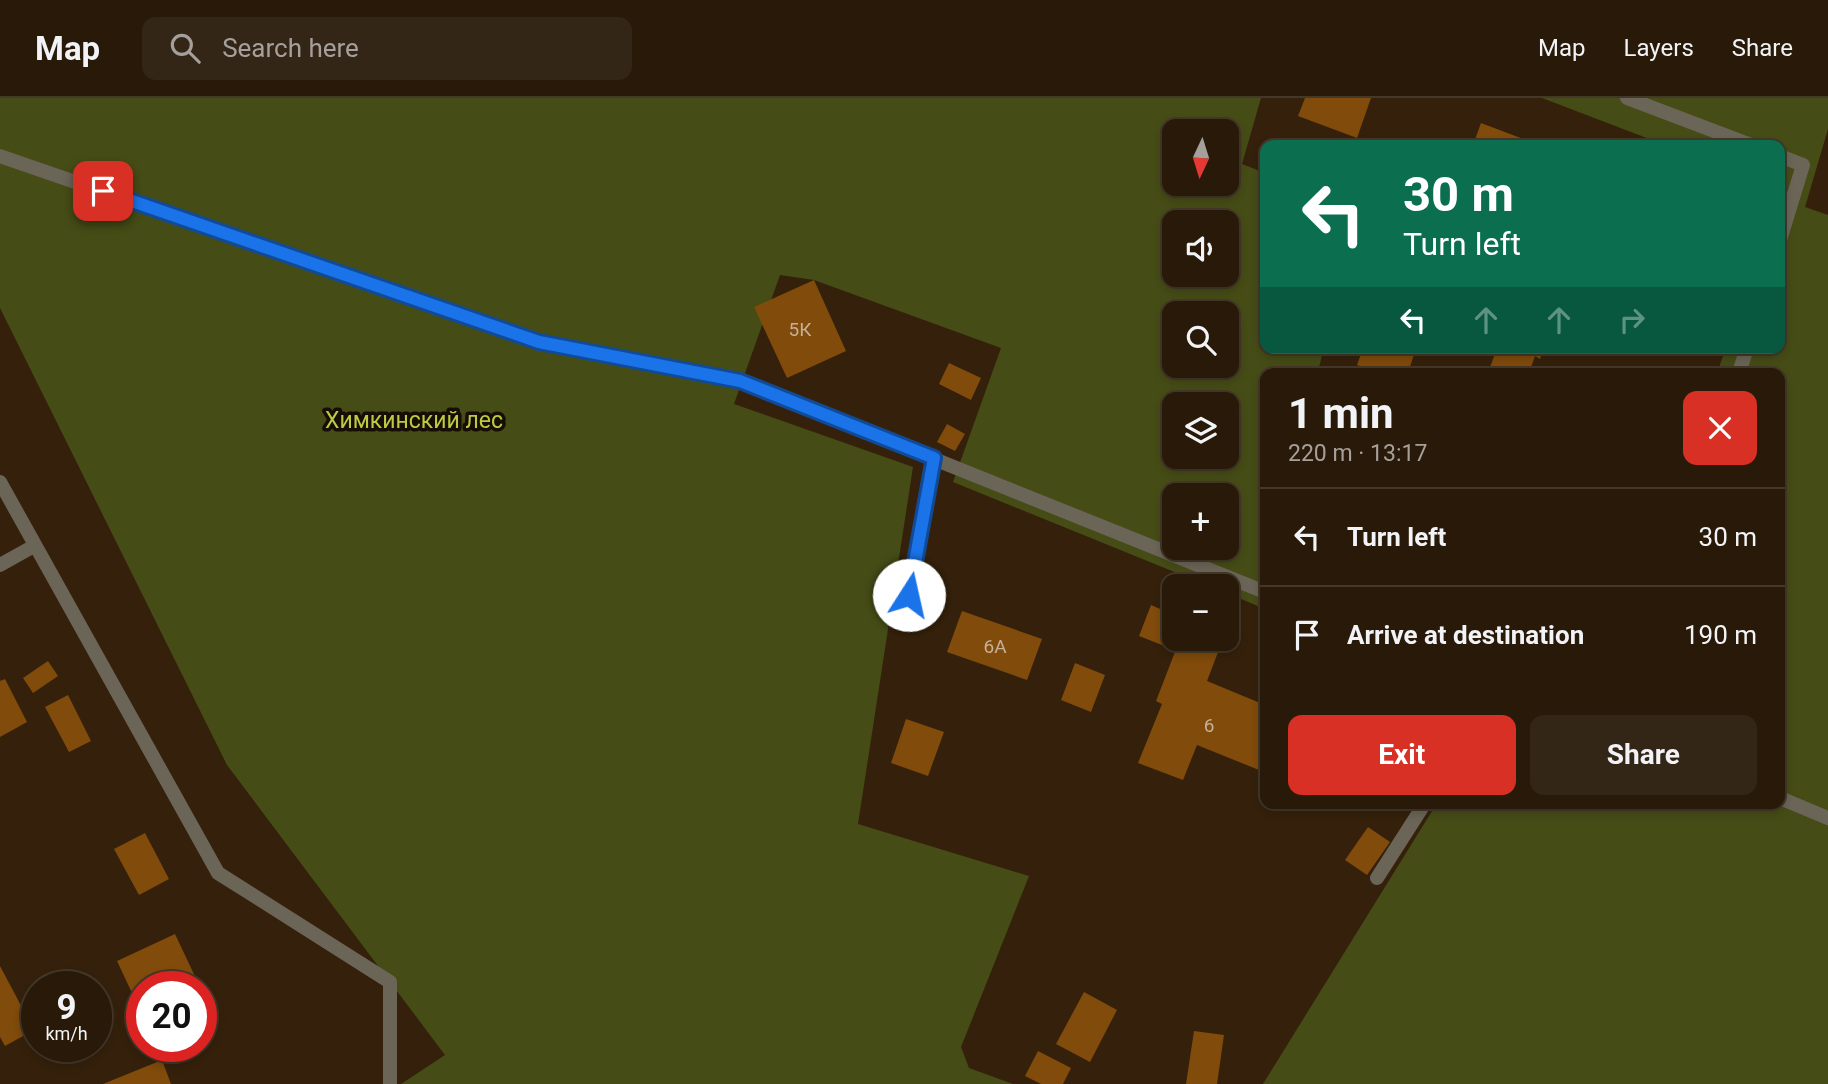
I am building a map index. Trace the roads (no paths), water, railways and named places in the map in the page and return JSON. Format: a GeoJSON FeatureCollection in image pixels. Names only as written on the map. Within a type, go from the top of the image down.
{"type":"FeatureCollection","features":[{"type":"Feature","properties":{"kind":"street"},"geometry":{"type":"LineString","coordinates":[[1627,98],[1738,140]]}},
{"type":"Feature","properties":{"kind":"street"},"geometry":{"type":"LineString","coordinates":[[0,156],[539,342],[740,381],[1260,590]]}},
{"type":"Feature","properties":{"kind":"street"},"geometry":{"type":"LineString","coordinates":[[1785,158],[1803,165],[1785,224]]}},
{"type":"Feature","properties":{"kind":"street"},"geometry":{"type":"LineString","coordinates":[[909,595],[934,458]]}},
{"type":"Feature","properties":{"kind":"street"},"geometry":{"type":"LineString","coordinates":[[0,482],[218,873],[390,982],[390,1084]]}},
{"type":"Feature","properties":{"kind":"street"},"geometry":{"type":"LineString","coordinates":[[0,565],[34,546]]}},
{"type":"Feature","properties":{"kind":"street"},"geometry":{"type":"LineString","coordinates":[[1785,800],[1828,818]]}},
{"type":"Feature","properties":{"kind":"street"},"geometry":{"type":"LineString","coordinates":[[1377,878],[1421,809]]}},
{"type":"Feature","properties":{"kind":"park label","name":"Химкинский лес"},"geometry":{"type":"Point","coordinates":[414,420]}}]}
